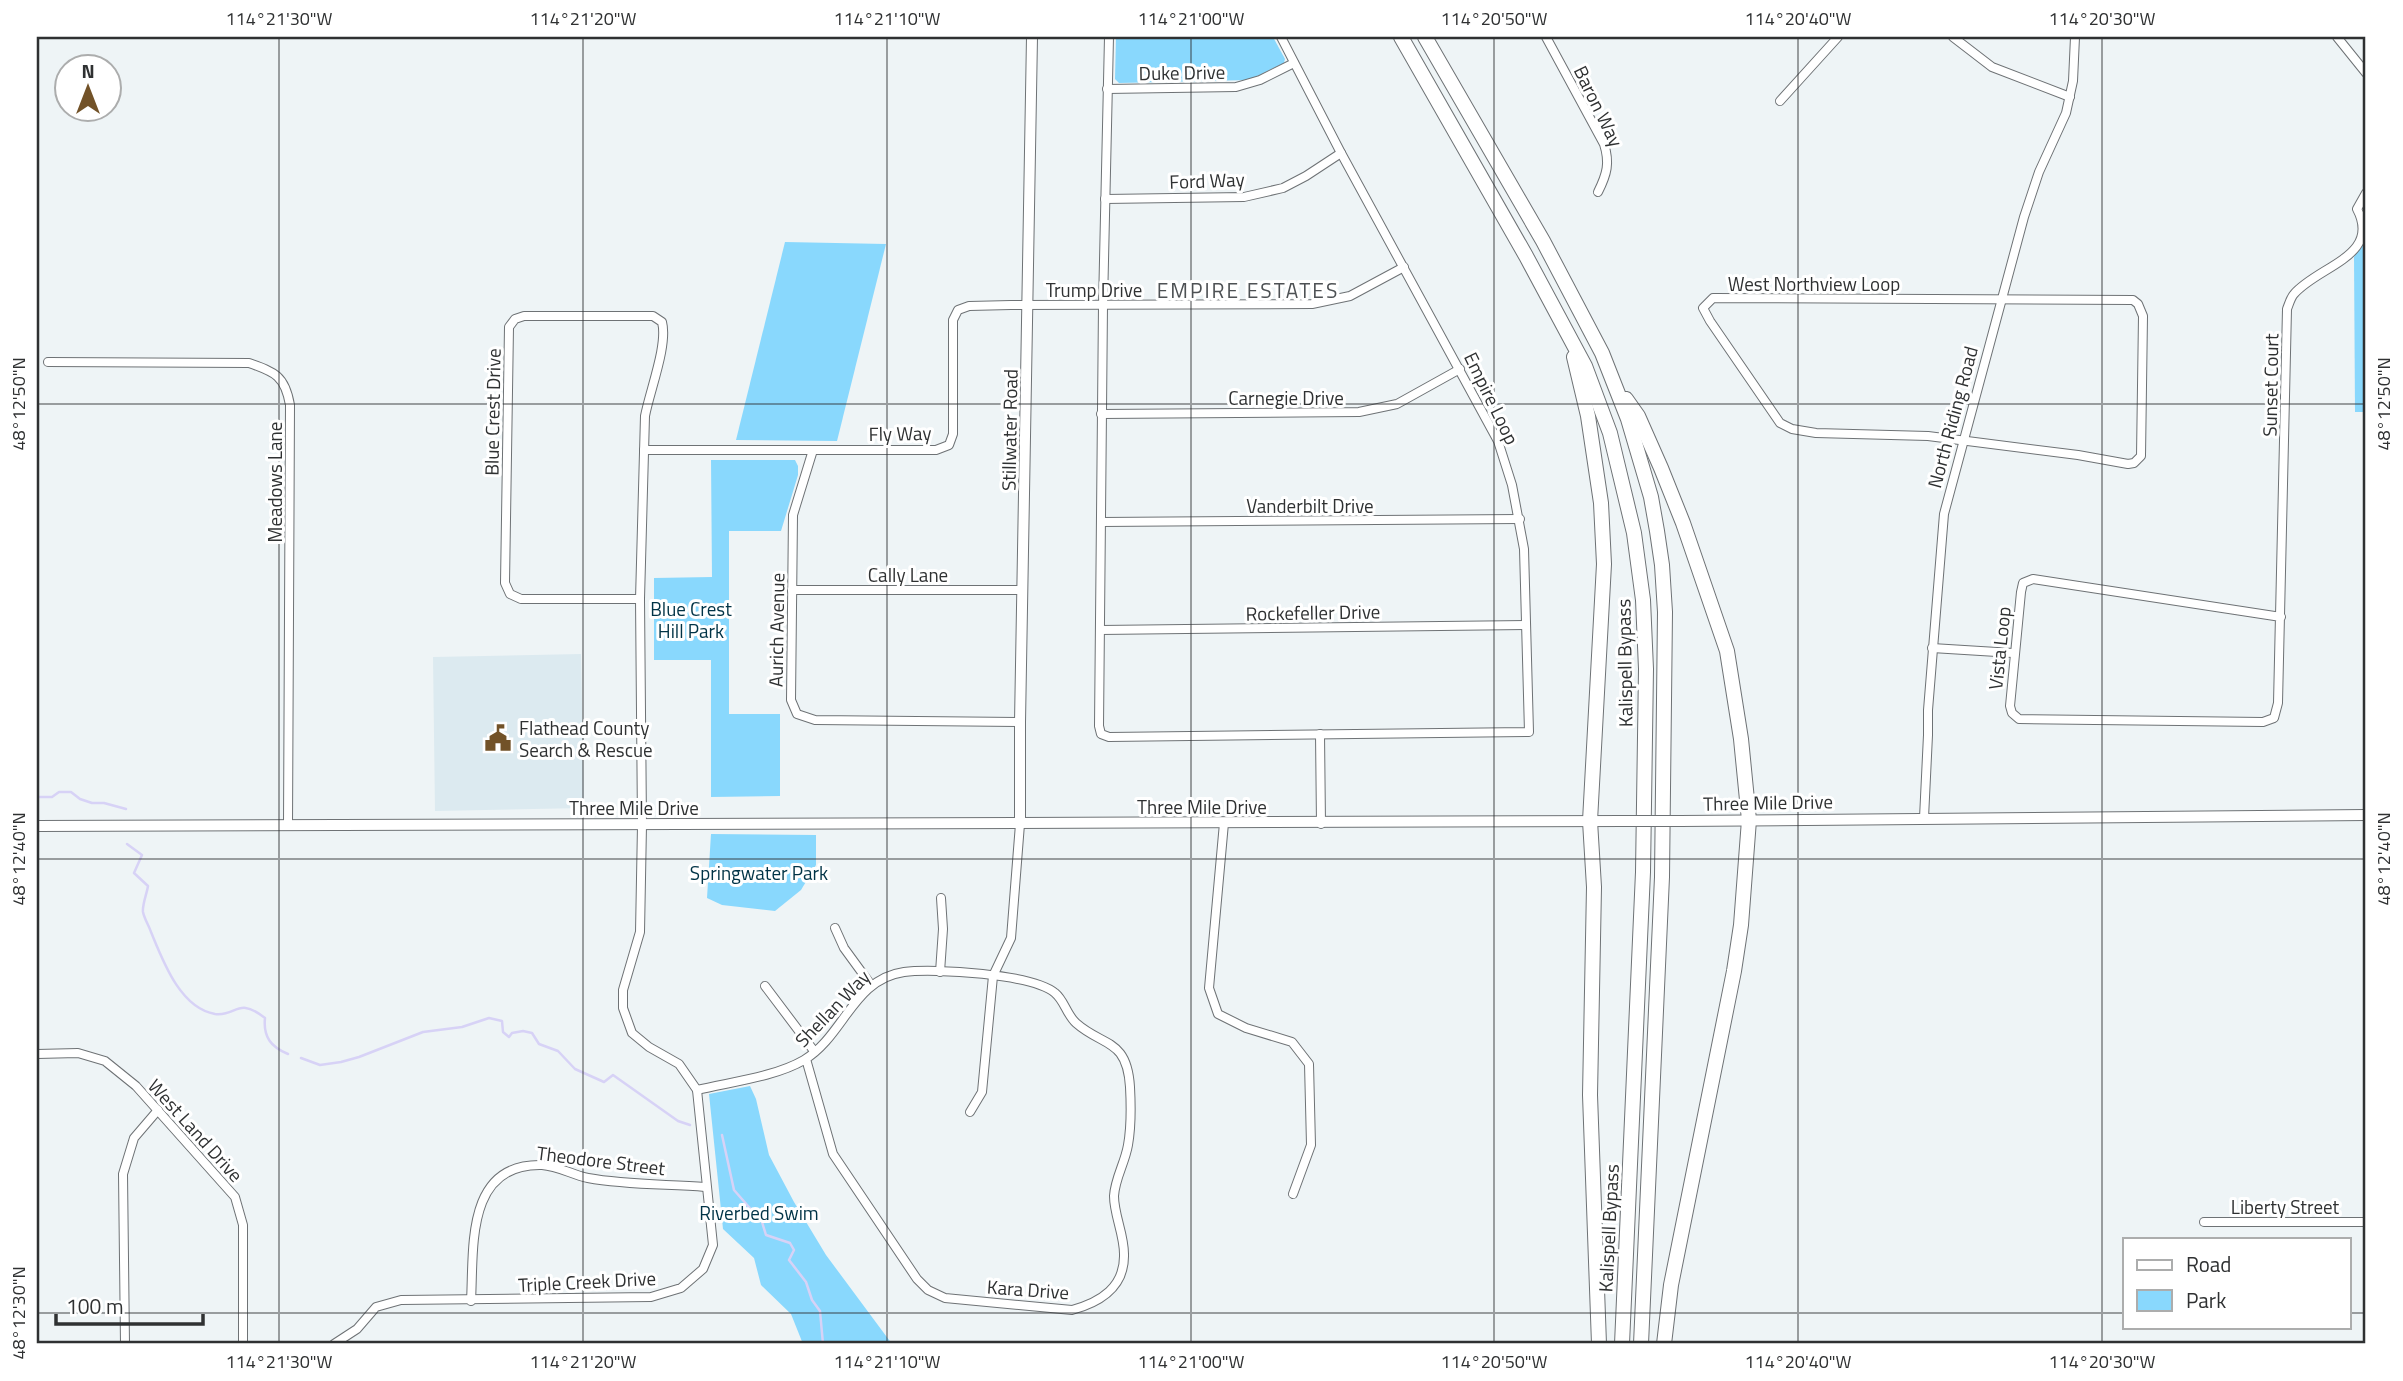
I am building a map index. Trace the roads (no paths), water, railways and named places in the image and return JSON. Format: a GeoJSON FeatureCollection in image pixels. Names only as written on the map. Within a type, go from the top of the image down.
{"type":"FeatureCollection","features":[{"type":"Feature","properties":{"kind":"highway","name":"Kalispell Bypass"},"geometry":{"type":"LineString","coordinates":[[1401,37],[1586,366],[1610,433],[1634,533],[1643,600],[1646,669],[1643,872],[1622,1344]]}},
{"type":"Feature","properties":{"kind":"highway","name":"Kalispell Bypass"},"geometry":{"type":"LineString","coordinates":[[1425,37],[1543,241],[1602,353],[1615,383],[1651,497],[1662,565],[1665,612],[1662,877],[1641,1344]]}},
{"type":"Feature","properties":{"kind":"highway"},"geometry":{"type":"LineString","coordinates":[[1569,335],[1588,416],[1601,503],[1604,564],[1590,821],[1594,887],[1590,1095],[1599,1344]]}},
{"type":"Feature","properties":{"kind":"highway"},"geometry":{"type":"LineString","coordinates":[[1615,383],[1638,416],[1661,468],[1727,651],[1741,740],[1749,820],[1741,925],[1734,971],[1671,1285],[1664,1344]]}},
{"type":"Feature","properties":{"kind":"main road","name":"Stillwater Road"},"geometry":{"type":"LineString","coordinates":[[1020,824],[1032,37]]}},
{"type":"Feature","properties":{"kind":"main road","name":"Three Mile Drive"},"geometry":{"type":"LineString","coordinates":[[37,826],[1321,824],[2366,815]]}},
{"type":"Feature","properties":{"kind":"street","name":"Empire Loop"},"geometry":{"type":"LineString","coordinates":[[1108,37],[1101,414],[1101,734],[1109,737],[1528,732],[1524,549],[1512,485],[1498,441],[1340,153],[1281,37]]}},
{"type":"Feature","properties":{"kind":"street","name":"Baron Way"},"geometry":{"type":"LineString","coordinates":[[1546,37],[1604,144],[1609,160],[1598,192]]}},
{"type":"Feature","properties":{"kind":"street"},"geometry":{"type":"LineString","coordinates":[[1780,101],[1838,37]]}},
{"type":"Feature","properties":{"kind":"street"},"geometry":{"type":"LineString","coordinates":[[1952,37],[1992,67],[2070,97]]}},
{"type":"Feature","properties":{"kind":"street","name":"North Riding Road"},"geometry":{"type":"LineString","coordinates":[[1924,818],[1932,648],[1944,514],[2000,300],[2033,190],[2058,134],[2070,97],[2075,37]]}},
{"type":"Feature","properties":{"kind":"street"},"geometry":{"type":"LineString","coordinates":[[2337,37],[2366,73]]}},
{"type":"Feature","properties":{"kind":"street","name":"Duke Drive"},"geometry":{"type":"LineString","coordinates":[[1107,89],[1236,87],[1260,80],[1294,63]]}},
{"type":"Feature","properties":{"kind":"street","name":"Ford Way"},"geometry":{"type":"LineString","coordinates":[[1105,199],[1244,197],[1283,188],[1340,153]]}},
{"type":"Feature","properties":{"kind":"street","name":"Sunset Court"},"geometry":{"type":"LineString","coordinates":[[2281,617],[2287,309],[2294,294],[2355,249],[2363,233],[2364,222],[2357,209],[2366,193]]}},
{"type":"Feature","properties":{"kind":"street","name":"Trump Drive"},"geometry":{"type":"LineString","coordinates":[[1028,305],[1312,304],[1350,296],[1404,267]]}},
{"type":"Feature","properties":{"kind":"street","name":"West Northview Loop"},"geometry":{"type":"LineString","coordinates":[[1962,440],[1909,434],[1816,433],[1792,429],[1780,423],[1703,307],[1713,298],[2000,300]]}},
{"type":"Feature","properties":{"kind":"street"},"geometry":{"type":"LineString","coordinates":[[1962,440],[2128,464],[2134,463],[2141,456],[2143,316],[2138,304],[2126,299],[2000,300]]}},
{"type":"Feature","properties":{"kind":"street","name":"Fly Way"},"geometry":{"type":"LineString","coordinates":[[643,450],[936,450],[949,445],[953,434],[953,320],[958,310],[969,306],[1028,305]]}},
{"type":"Feature","properties":{"kind":"street","name":"Blue Crest Drive"},"geometry":{"type":"LineString","coordinates":[[640,599],[521,599],[510,594],[505,583],[509,327],[515,319],[524,316],[653,316],[662,322],[665,334],[649,394],[643,450],[640,599],[642,825]]}},
{"type":"Feature","properties":{"kind":"street","name":"Meadows Lane"},"geometry":{"type":"LineString","coordinates":[[48,362],[249,363],[279,376],[287,388],[290,405],[288,826]]}},
{"type":"Feature","properties":{"kind":"street","name":"Carnegie Drive"},"geometry":{"type":"LineString","coordinates":[[1101,414],[1359,412],[1397,404],[1460,369]]}},
{"type":"Feature","properties":{"kind":"street","name":"Aurich Avenue"},"geometry":{"type":"LineString","coordinates":[[813,450],[793,515],[791,700],[797,714],[815,720],[1020,722]]}},
{"type":"Feature","properties":{"kind":"street","name":"Vanderbilt Drive"},"geometry":{"type":"LineString","coordinates":[[1101,522],[1520,520]]}},
{"type":"Feature","properties":{"kind":"street","name":"Vista Loop"},"geometry":{"type":"LineString","coordinates":[[2033,579],[2281,617],[2278,703],[2274,718],[2263,722],[2019,719],[2012,713],[2010,706],[2013,653],[2023,583],[2033,579]]}},
{"type":"Feature","properties":{"kind":"street","name":"Cally Lane"},"geometry":{"type":"LineString","coordinates":[[792,590],[1023,590]]}},
{"type":"Feature","properties":{"kind":"street","name":"Rockefeller Drive"},"geometry":{"type":"LineString","coordinates":[[1100,630],[1526,625]]}},
{"type":"Feature","properties":{"kind":"street"},"geometry":{"type":"LineString","coordinates":[[1932,648],[2013,653]]}},
{"type":"Feature","properties":{"kind":"street"},"geometry":{"type":"LineString","coordinates":[[1320,734],[1321,824]]}},
{"type":"Feature","properties":{"kind":"street"},"geometry":{"type":"LineString","coordinates":[[1224,823],[1209,988],[1218,1014],[1246,1028],[1292,1042],[1309,1064],[1311,1145],[1293,1194]]}},
{"type":"Feature","properties":{"kind":"street"},"geometry":{"type":"LineString","coordinates":[[971,1112],[982,1092],[993,976],[1011,938],[1020,824]]}},
{"type":"Feature","properties":{"kind":"street"},"geometry":{"type":"LineString","coordinates":[[642,825],[640,932],[623,990],[623,1008],[632,1033],[649,1047],[679,1064],[697,1090]]}},
{"type":"Feature","properties":{"kind":"street"},"geometry":{"type":"LineString","coordinates":[[940,972],[943,929],[941,898]]}},
{"type":"Feature","properties":{"kind":"street"},"geometry":{"type":"LineString","coordinates":[[835,928],[844,948],[871,985]]}},
{"type":"Feature","properties":{"kind":"street","name":"Shellan Way"},"geometry":{"type":"LineString","coordinates":[[697,1090],[788,1068],[806,1059],[871,985],[886,976],[906,972],[940,972],[993,976]]}},
{"type":"Feature","properties":{"kind":"street","name":"Kara Drive"},"geometry":{"type":"LineString","coordinates":[[806,1059],[833,1154],[917,1279],[928,1290],[945,1298],[1072,1310],[1092,1304],[1112,1291],[1121,1275],[1124,1254],[1114,1198],[1117,1175],[1128,1147],[1130,1086],[1125,1061],[1113,1045],[1075,1023],[1055,993],[1035,982],[993,976]]}},
{"type":"Feature","properties":{"kind":"street"},"geometry":{"type":"LineString","coordinates":[[765,986],[814,1051]]}},
{"type":"Feature","properties":{"kind":"street","name":"West Land Drive"},"geometry":{"type":"LineString","coordinates":[[37,1054],[78,1053],[105,1061],[136,1086],[235,1197],[243,1225],[243,1344]]}},
{"type":"Feature","properties":{"kind":"street","name":"Triple Creek Drive"},"geometry":{"type":"LineString","coordinates":[[334,1344],[357,1329],[376,1307],[401,1300],[651,1297],[681,1288],[703,1269],[713,1245],[697,1090]]}},
{"type":"Feature","properties":{"kind":"street"},"geometry":{"type":"LineString","coordinates":[[125,1344],[122,1174],[134,1138],[158,1110]]}},
{"type":"Feature","properties":{"kind":"street","name":"Theodore Street"},"geometry":{"type":"LineString","coordinates":[[471,1301],[476,1218],[485,1195],[496,1179],[520,1167],[544,1165],[588,1178],[705,1187]]}},
{"type":"Feature","properties":{"kind":"street","name":"Liberty Street"},"geometry":{"type":"LineString","coordinates":[[2204,1222],[2366,1222]]}},
{"type":"Feature","properties":{"kind":"waterway"},"geometry":{"type":"LineString","coordinates":[[37,797],[52,797],[59,792],[71,792],[92,803],[126,809]]}},
{"type":"Feature","properties":{"kind":"waterway"},"geometry":{"type":"LineString","coordinates":[[127,844],[142,855],[134,873],[148,886],[143,906],[144,914],[174,982],[192,1003],[203,1010],[215,1014],[243,1008],[256,1012],[265,1018],[265,1031],[269,1041],[288,1054]]}},
{"type":"Feature","properties":{"kind":"waterway"},"geometry":{"type":"LineString","coordinates":[[301,1058],[320,1065],[341,1062],[423,1032],[462,1027],[489,1018],[502,1021],[503,1032],[509,1037],[512,1033],[523,1031],[532,1033],[539,1044],[558,1051],[575,1069],[604,1082],[613,1075],[678,1121],[690,1125]]}},
{"type":"Feature","properties":{"kind":"waterway"},"geometry":{"type":"LineString","coordinates":[[722,1135],[734,1190],[762,1222],[766,1235],[790,1243],[794,1250],[789,1260],[806,1282],[812,1300],[820,1311],[823,1344]]}},
{"type":"Feature","properties":{"kind":"place","name":"Flathead County Search & Rescue"},"geometry":{"type":"Point","coordinates":[498,738]}},
{"type":"Feature","properties":{"kind":"district","name":"EMPIRE ESTATES"},"geometry":{"type":"Point","coordinates":[1248,290]}},
{"type":"Feature","properties":{"kind":"park label","name":"Blue Crest Hill Park"},"geometry":{"type":"Point","coordinates":[691,619]}},
{"type":"Feature","properties":{"kind":"park label","name":"Springwater Park"},"geometry":{"type":"Point","coordinates":[759,872]}},
{"type":"Feature","properties":{"kind":"park label","name":"Riverbed Swim"},"geometry":{"type":"Point","coordinates":[759,1212]}}]}
